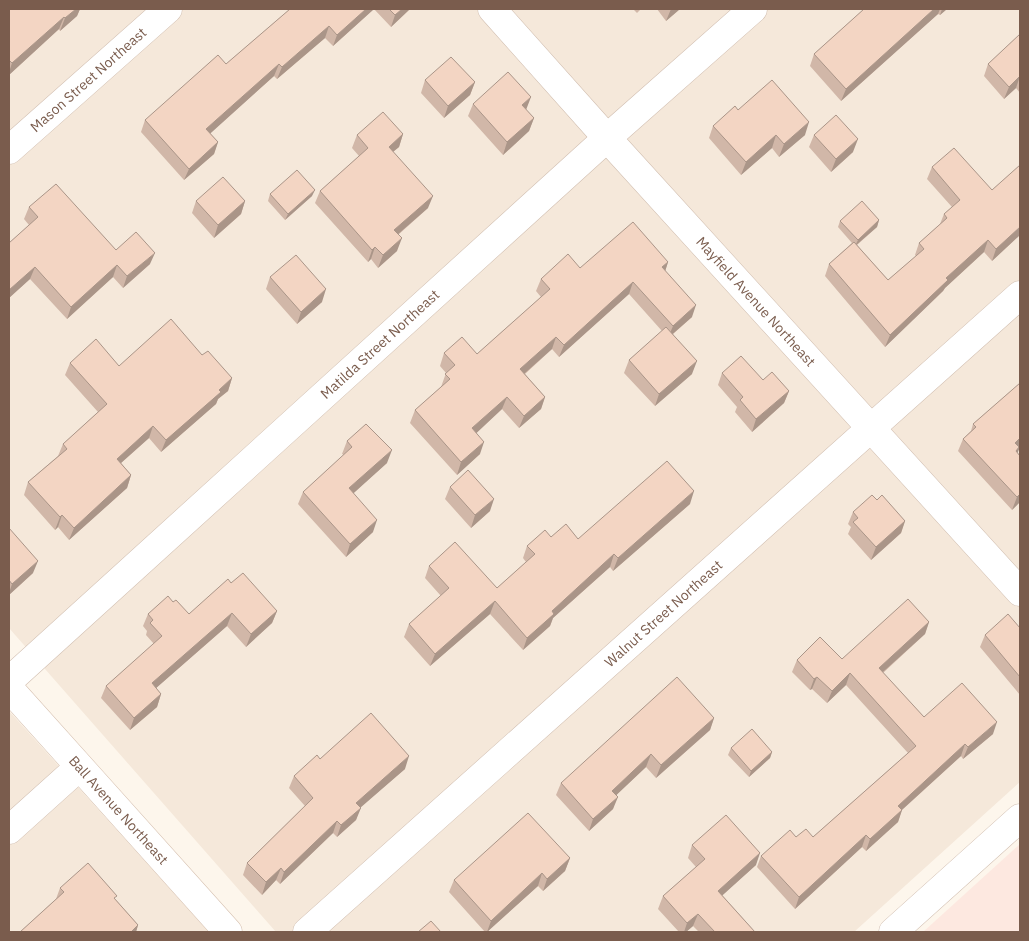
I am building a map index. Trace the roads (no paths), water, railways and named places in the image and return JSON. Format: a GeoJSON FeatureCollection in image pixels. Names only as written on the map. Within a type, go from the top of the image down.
{"type":"FeatureCollection","features":[{"type":"Feature","properties":{"kind":"street","name":"Mason Street Northeast"},"geometry":{"type":"LineString","coordinates":[[9,150],[168,9]]}},
{"type":"Feature","properties":{"kind":"street","name":"Mayfield Avenue Northeast"},"geometry":{"type":"LineString","coordinates":[[492,9],[1020,592]]}},
{"type":"Feature","properties":{"kind":"street","name":"Matilda Street Northeast"},"geometry":{"type":"LineString","coordinates":[[9,682],[607,138],[753,9]]}},
{"type":"Feature","properties":{"kind":"street","name":"Walnut Street Northeast"},"geometry":{"type":"LineString","coordinates":[[307,932],[1020,295]]}},
{"type":"Feature","properties":{"kind":"street","name":"Ball Avenue Northeast"},"geometry":{"type":"LineString","coordinates":[[9,688],[228,932]]}},
{"type":"Feature","properties":{"kind":"street"},"geometry":{"type":"LineString","coordinates":[[9,830],[79,767]]}},
{"type":"Feature","properties":{"kind":"street"},"geometry":{"type":"LineString","coordinates":[[893,932],[1020,818]]}}]}
